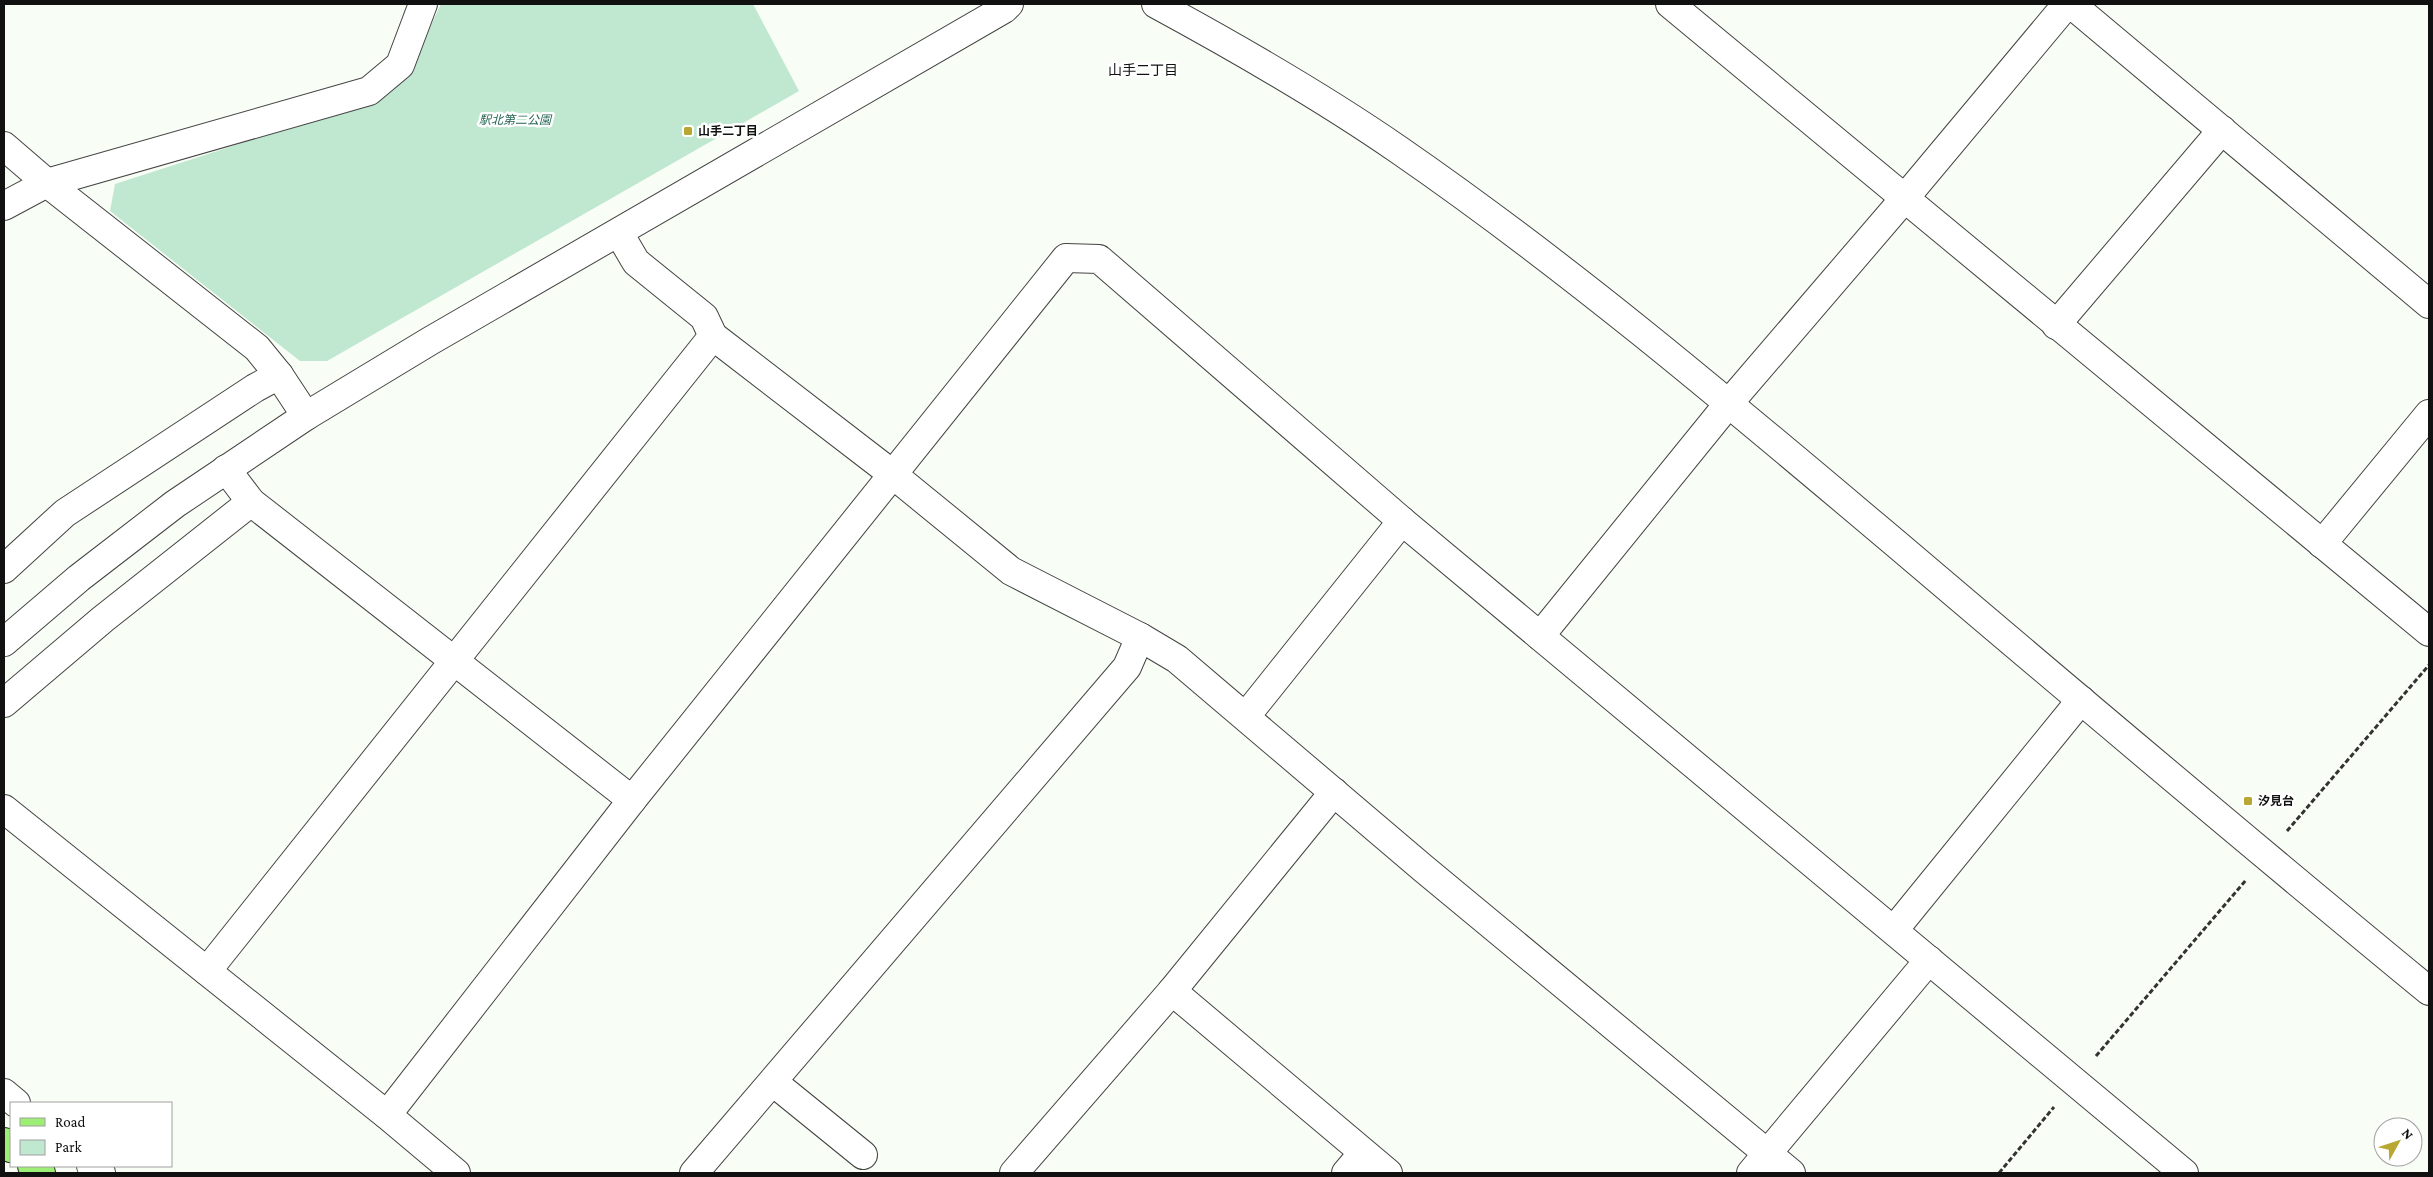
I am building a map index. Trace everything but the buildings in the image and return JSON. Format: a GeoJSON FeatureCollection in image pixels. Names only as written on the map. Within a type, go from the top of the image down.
{"type":"FeatureCollection","features":[{"type":"Feature","properties":{"kind":"street"},"geometry":{"type":"LineString","coordinates":[[4,206],[47,183],[368,91],[400,65],[423,4]]}},
{"type":"Feature","properties":{"kind":"street"},"geometry":{"type":"LineString","coordinates":[[4,642],[79,578],[175,504],[306,416],[430,341],[1004,9],[1009,4]]}},
{"type":"Feature","properties":{"kind":"street"},"geometry":{"type":"LineString","coordinates":[[1156,4],[1310,91],[1398,148],[1578,282],[1730,403],[2080,700],[2429,991]]}},
{"type":"Feature","properties":{"kind":"street"},"geometry":{"type":"LineString","coordinates":[[1670,4],[2429,632]]}},
{"type":"Feature","properties":{"kind":"street"},"geometry":{"type":"LineString","coordinates":[[1540,636],[1730,403],[1904,199],[2066,4]]}},
{"type":"Feature","properties":{"kind":"street"},"geometry":{"type":"LineString","coordinates":[[2071,4],[2429,304]]}},
{"type":"Feature","properties":{"kind":"street"},"geometry":{"type":"LineString","coordinates":[[2056,325],[2222,130]]}},
{"type":"Feature","properties":{"kind":"street"},"geometry":{"type":"LineString","coordinates":[[4,146],[47,183],[257,348],[279,375],[306,416]]}},
{"type":"Feature","properties":{"kind":"street"},"geometry":{"type":"LineString","coordinates":[[619,233],[636,262],[704,318],[713,336],[891,473],[1011,571],[1140,637],[1177,660],[1246,716],[1334,792],[1759,1164],[1790,1173]]}},
{"type":"Feature","properties":{"kind":"street"},"geometry":{"type":"LineString","coordinates":[[387,1115],[632,800],[891,473],[1066,258],[1099,259],[1402,520],[2184,1173]]}},
{"type":"Feature","properties":{"kind":"street"},"geometry":{"type":"LineString","coordinates":[[207,972],[713,336]]}},
{"type":"Feature","properties":{"kind":"street"},"geometry":{"type":"LineString","coordinates":[[4,570],[65,513],[255,388],[279,375]]}},
{"type":"Feature","properties":{"kind":"street"},"geometry":{"type":"LineString","coordinates":[[2322,544],[2429,414]]}},
{"type":"Feature","properties":{"kind":"street"},"geometry":{"type":"LineString","coordinates":[[226,469],[251,502],[632,800]]}},
{"type":"Feature","properties":{"kind":"street"},"geometry":{"type":"LineString","coordinates":[[4,703],[103,618],[251,502]]}},
{"type":"Feature","properties":{"kind":"street"},"geometry":{"type":"LineString","coordinates":[[1246,716],[1402,520]]}},
{"type":"Feature","properties":{"kind":"street"},"geometry":{"type":"LineString","coordinates":[[694,1173],[1127,666],[1140,637]]}},
{"type":"Feature","properties":{"kind":"street"},"geometry":{"type":"LineString","coordinates":[[1894,930],[2080,700]]}},
{"type":"Feature","properties":{"kind":"street"},"geometry":{"type":"LineString","coordinates":[[1014,1173],[1172,991],[1334,792]]}},
{"type":"Feature","properties":{"kind":"street"},"geometry":{"type":"LineString","coordinates":[[4,809],[387,1115],[456,1173]]}},
{"type":"Feature","properties":{"kind":"street"},"geometry":{"type":"LineString","coordinates":[[1759,1164],[1929,960]]}},
{"type":"Feature","properties":{"kind":"street"},"geometry":{"type":"LineString","coordinates":[[1172,991],[1388,1173]]}},
{"type":"Feature","properties":{"kind":"street"},"geometry":{"type":"LineString","coordinates":[[773,1082],[863,1155]]}},
{"type":"Feature","properties":{"kind":"street"},"geometry":{"type":"LineString","coordinates":[[4,1093],[15,1102]]}},
{"type":"Feature","properties":{"kind":"street"},"geometry":{"type":"LineString","coordinates":[[1346,1173],[1363,1153]]}},
{"type":"Feature","properties":{"kind":"path"},"geometry":{"type":"LineString","coordinates":[[1999,1173],[2429,664]]}},
{"type":"Feature","properties":{"kind":"green space","name":"駅北第二公園"},"geometry":{"type":"Polygon","coordinates":[[[441,4],[753,4],[799,91],[327,361],[300,361],[110,211],[115,184],[369,102],[410,69],[441,4]]]}},
{"type":"Feature","properties":{"kind":"place","name":"山手二丁目"},"geometry":{"type":"Point","coordinates":[688,131]}},
{"type":"Feature","properties":{"kind":"place","name":"汐見台"},"geometry":{"type":"Point","coordinates":[2248,801]}},
{"type":"Feature","properties":{"kind":"district","name":"山手二丁目"},"geometry":{"type":"Point","coordinates":[1143,70]}}]}
